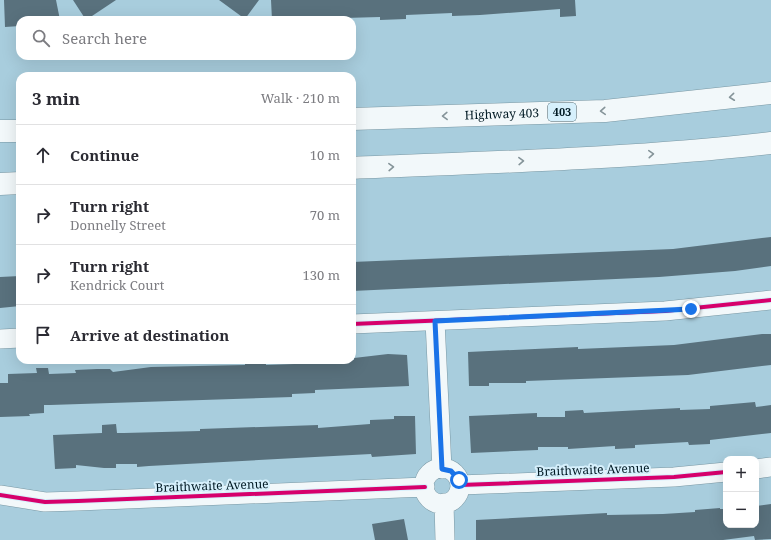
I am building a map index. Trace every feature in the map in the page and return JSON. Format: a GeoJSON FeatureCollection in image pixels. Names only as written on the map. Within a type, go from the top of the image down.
{"type":"FeatureCollection","features":[{"type":"Feature","properties":{"kind":"highway","name":"Highway 403"},"geometry":{"type":"LineString","coordinates":[[356,120],[605,111],[771,93]]}},
{"type":"Feature","properties":{"kind":"highway"},"geometry":{"type":"LineString","coordinates":[[0,131],[16,131]]}},
{"type":"Feature","properties":{"kind":"highway"},"geometry":{"type":"LineString","coordinates":[[356,168],[576,159],[710,150],[771,142]]}},
{"type":"Feature","properties":{"kind":"highway"},"geometry":{"type":"LineString","coordinates":[[0,184],[16,183]]}},
{"type":"Feature","properties":{"kind":"street"},"geometry":{"type":"LineString","coordinates":[[356,324],[665,311],[771,300]]}},
{"type":"Feature","properties":{"kind":"street"},"geometry":{"type":"LineString","coordinates":[[435,321],[442,469]]}},
{"type":"Feature","properties":{"kind":"street"},"geometry":{"type":"LineString","coordinates":[[0,339],[16,338]]}},
{"type":"Feature","properties":{"kind":"street"},"geometry":{"type":"LineString","coordinates":[[759,469],[771,467]]}},
{"type":"Feature","properties":{"kind":"street"},"geometry":{"type":"LineString","coordinates":[[442,469],[451,471],[456,475],[460,485],[458,496],[449,503],[433,501],[428,498],[424,488],[425,482],[430,473],[442,469]]}},
{"type":"Feature","properties":{"kind":"street","name":"Braithwaite Avenue"},"geometry":{"type":"LineString","coordinates":[[460,485],[674,477],[723,472]]}},
{"type":"Feature","properties":{"kind":"street","name":"Braithwaite Avenue"},"geometry":{"type":"LineString","coordinates":[[0,495],[37,501],[78,501],[424,488]]}},
{"type":"Feature","properties":{"kind":"street"},"geometry":{"type":"LineString","coordinates":[[444,503],[445,540]]}},
{"type":"Feature","properties":{"kind":"building"},"geometry":{"type":"Polygon","coordinates":[[[4,0],[56,0],[59,16],[16,16],[16,26],[5,27],[4,0]]]}},
{"type":"Feature","properties":{"kind":"building"},"geometry":{"type":"Polygon","coordinates":[[[73,0],[116,0],[92,16],[83,16],[73,0]]]}},
{"type":"Feature","properties":{"kind":"building"},"geometry":{"type":"Polygon","coordinates":[[[219,0],[259,0],[247,16],[241,16],[219,0]]]}},
{"type":"Feature","properties":{"kind":"building"},"geometry":{"type":"Polygon","coordinates":[[[271,0],[575,0],[576,16],[560,17],[560,9],[480,15],[452,16],[452,13],[406,15],[406,19],[380,20],[380,17],[356,18],[356,16],[272,16],[271,0]]]}},
{"type":"Feature","properties":{"kind":"building"},"geometry":{"type":"Polygon","coordinates":[[[771,237],[771,266],[735,271],[659,277],[356,291],[356,262],[673,249],[771,237]]]}},
{"type":"Feature","properties":{"kind":"building"},"geometry":{"type":"Polygon","coordinates":[[[16,276],[16,306],[0,308],[0,277],[16,276]]]}},
{"type":"Feature","properties":{"kind":"building"},"geometry":{"type":"Polygon","coordinates":[[[771,334],[771,365],[688,375],[526,381],[526,383],[489,383],[489,386],[469,386],[468,352],[578,347],[578,349],[674,345],[771,334]]]}},
{"type":"Feature","properties":{"kind":"building"},"geometry":{"type":"Polygon","coordinates":[[[388,354],[407,355],[409,386],[315,390],[315,393],[292,394],[292,397],[44,405],[44,413],[29,414],[30,416],[0,417],[0,383],[8,383],[8,374],[37,373],[36,368],[48,368],[49,374],[76,373],[75,370],[97,369],[110,369],[113,372],[151,367],[245,364],[356,364],[356,358],[388,354]]]}},
{"type":"Feature","properties":{"kind":"building"},"geometry":{"type":"Polygon","coordinates":[[[755,402],[756,407],[771,405],[771,433],[710,440],[710,444],[689,445],[688,442],[635,445],[635,448],[615,449],[615,446],[568,449],[568,447],[538,447],[538,450],[471,453],[469,416],[537,413],[537,417],[565,417],[565,411],[583,410],[584,413],[680,408],[680,410],[710,409],[710,406],[755,402]]]}},
{"type":"Feature","properties":{"kind":"building"},"geometry":{"type":"Polygon","coordinates":[[[394,416],[415,416],[416,454],[372,457],[371,454],[137,467],[137,464],[116,464],[116,468],[76,465],[76,468],[55,469],[53,435],[102,433],[102,425],[116,424],[117,433],[200,431],[200,429],[318,425],[318,428],[370,424],[370,420],[394,419],[394,416]]]}},
{"type":"Feature","properties":{"kind":"building"},"geometry":{"type":"Polygon","coordinates":[[[771,504],[771,539],[755,540],[754,536],[723,540],[476,540],[476,520],[607,513],[607,515],[663,514],[695,512],[695,510],[720,508],[723,509],[723,528],[759,528],[759,506],[771,504]]]}},
{"type":"Feature","properties":{"kind":"building"},"geometry":{"type":"Polygon","coordinates":[[[404,519],[408,540],[375,540],[372,524],[404,519]]]}},
{"type":"Feature","properties":{"kind":"cycle path"},"geometry":{"type":"LineString","coordinates":[[356,324],[665,311],[771,300]]}},
{"type":"Feature","properties":{"kind":"cycle path"},"geometry":{"type":"LineString","coordinates":[[460,485],[674,477],[723,472]]}},
{"type":"Feature","properties":{"kind":"cycle path"},"geometry":{"type":"LineString","coordinates":[[0,495],[45,502],[425,487]]}},
{"type":"Feature","properties":{"kind":"route"},"geometry":{"type":"LineString","coordinates":[[459,480],[451,471],[442,469],[435,321],[691,309]]}}]}
